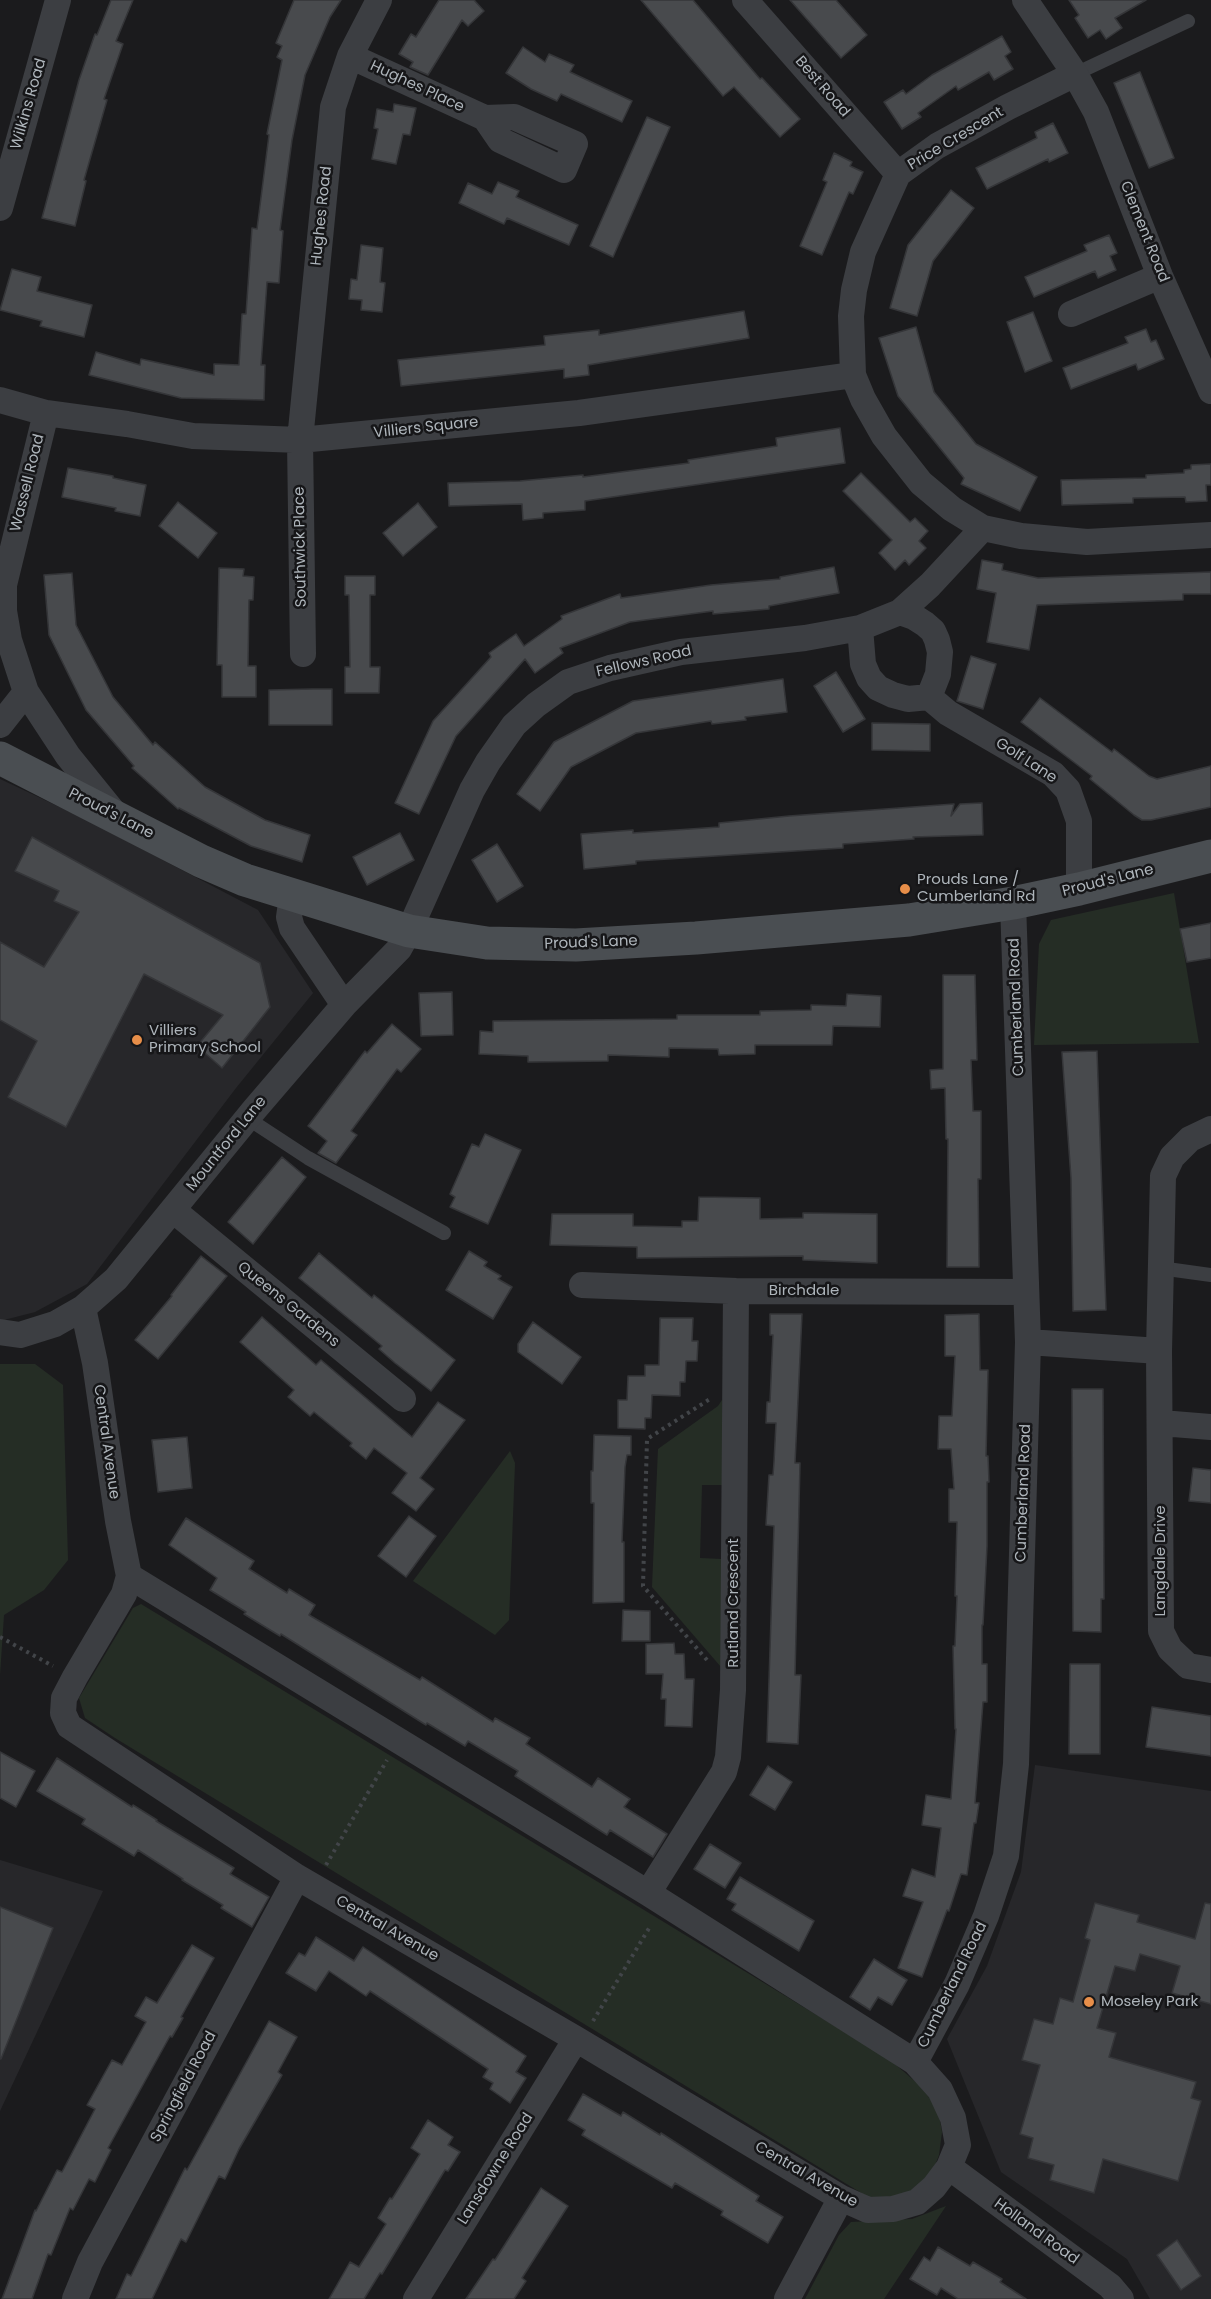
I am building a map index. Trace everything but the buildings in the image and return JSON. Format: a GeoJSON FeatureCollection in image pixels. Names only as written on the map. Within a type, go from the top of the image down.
{"type":"FeatureCollection","features":[{"type":"Feature","properties":{"kind":"street","name":"Wilkins Road"},"geometry":{"type":"LineString","coordinates":[[0,208],[58,0]]}},
{"type":"Feature","properties":{"kind":"street","name":"Hughes Road"},"geometry":{"type":"LineString","coordinates":[[300,440],[333,107],[350,56],[379,0]]}},
{"type":"Feature","properties":{"kind":"street","name":"Best Road"},"geometry":{"type":"LineString","coordinates":[[745,0],[898,174]]}},
{"type":"Feature","properties":{"kind":"street","name":"Clement Road"},"geometry":{"type":"LineString","coordinates":[[1025,0],[1076,74],[1096,112],[1160,276],[1211,391]]}},
{"type":"Feature","properties":{"kind":"street","name":"Hughes Place"},"geometry":{"type":"LineString","coordinates":[[350,56],[485,118]]}},
{"type":"Feature","properties":{"kind":"street","name":"Price Crescent"},"geometry":{"type":"LineString","coordinates":[[1076,74],[1008,107],[937,146],[898,174],[863,252],[854,290],[851,316],[853,375],[863,399],[884,436],[921,483],[952,509],[983,528],[1021,536],[1087,543],[1211,535]]}},
{"type":"Feature","properties":{"kind":"street"},"geometry":{"type":"LineString","coordinates":[[1071,314],[1160,276]]}},
{"type":"Feature","properties":{"kind":"street","name":"Villiers Square"},"geometry":{"type":"LineString","coordinates":[[0,400],[46,413],[193,436],[300,440],[579,413],[853,375]]}},
{"type":"Feature","properties":{"kind":"street","name":"Wassell Road"},"geometry":{"type":"LineString","coordinates":[[46,413],[4,585],[4,611],[9,640],[26,692],[68,756],[118,819]]}},
{"type":"Feature","properties":{"kind":"street","name":"Southwick Place"},"geometry":{"type":"LineString","coordinates":[[300,440],[303,654]]}},
{"type":"Feature","properties":{"kind":"street","name":"Fellows Road"},"geometry":{"type":"LineString","coordinates":[[344,1005],[399,950],[472,790],[514,725],[536,705],[568,682],[610,668],[681,652],[806,638],[860,628],[900,612],[930,585],[983,528]]}},
{"type":"Feature","properties":{"kind":"street"},"geometry":{"type":"LineString","coordinates":[[860,628],[863,664],[869,678],[878,688],[908,699],[929,697],[938,674],[940,652],[938,640],[925,624],[900,612]]}},
{"type":"Feature","properties":{"kind":"street"},"geometry":{"type":"LineString","coordinates":[[0,725],[26,692]]}},
{"type":"Feature","properties":{"kind":"street","name":"Golf Lane"},"geometry":{"type":"LineString","coordinates":[[929,697],[948,713],[1053,774],[1068,790],[1079,820],[1079,889]]}},
{"type":"Feature","properties":{"kind":"street","name":"Proud's Lane"},"geometry":{"type":"LineString","coordinates":[[0,758],[210,865],[292,896],[409,931],[487,943],[576,945],[696,938],[909,920],[1013,903],[1211,856]]}},
{"type":"Feature","properties":{"kind":"street"},"geometry":{"type":"LineString","coordinates":[[292,896],[289,917],[292,927],[344,1005]]}},
{"type":"Feature","properties":{"kind":"street","name":"Cumberland Road"},"geometry":{"type":"LineString","coordinates":[[915,2062],[957,1984],[986,1916],[1006,1856],[1016,1764],[1028,1342],[1013,903]]}},
{"type":"Feature","properties":{"kind":"street","name":"Mountford Lane"},"geometry":{"type":"LineString","coordinates":[[0,1332],[20,1335],[56,1324],[83,1308],[116,1279],[344,1005]]}},
{"type":"Feature","properties":{"kind":"street","name":"Langdale Drive"},"geometry":{"type":"LineString","coordinates":[[1211,1130],[1190,1139],[1172,1157],[1163,1176],[1159,1351],[1161,1631],[1170,1649],[1188,1666],[1211,1670]]}},
{"type":"Feature","properties":{"kind":"street","name":"Queens Gardens"},"geometry":{"type":"LineString","coordinates":[[173,1210],[403,1399]]}},
{"type":"Feature","properties":{"kind":"street","name":"Birchdale"},"geometry":{"type":"LineString","coordinates":[[582,1285],[736,1291],[1026,1292]]}},
{"type":"Feature","properties":{"kind":"street","name":"Rutland Crescent"},"geometry":{"type":"LineString","coordinates":[[656,1898],[724,1772],[728,1757],[733,1690],[736,1291]]}},
{"type":"Feature","properties":{"kind":"street","name":"Central Avenue"},"geometry":{"type":"LineString","coordinates":[[83,1308],[95,1363],[118,1521],[129,1576],[124,1594],[64,1698],[63,1713],[69,1726],[305,1882],[841,2198],[868,2210],[893,2209],[917,2202],[934,2187],[949,2167],[958,2145],[953,2118],[940,2090],[915,2062],[656,1898],[129,1576]]}},
{"type":"Feature","properties":{"kind":"street"},"geometry":{"type":"LineString","coordinates":[[1028,1342],[1159,1351]]}},
{"type":"Feature","properties":{"kind":"street"},"geometry":{"type":"LineString","coordinates":[[1161,1423],[1211,1427]]}},
{"type":"Feature","properties":{"kind":"street","name":"Springfield Road"},"geometry":{"type":"LineString","coordinates":[[75,2299],[90,2262],[305,1882]]}},
{"type":"Feature","properties":{"kind":"street","name":"Lansdowne Road"},"geometry":{"type":"LineString","coordinates":[[416,2299],[578,2041]]}},
{"type":"Feature","properties":{"kind":"street","name":"Holland Road"},"geometry":{"type":"LineString","coordinates":[[949,2167],[1110,2286],[1121,2299]]}},
{"type":"Feature","properties":{"kind":"street"},"geometry":{"type":"LineString","coordinates":[[787,2299],[841,2198]]}},
{"type":"Feature","properties":{"kind":"lane"},"geometry":{"type":"LineString","coordinates":[[1076,74],[1188,21]]}},
{"type":"Feature","properties":{"kind":"lane"},"geometry":{"type":"LineString","coordinates":[[248,1118],[308,1158],[444,1233]]}},
{"type":"Feature","properties":{"kind":"lane"},"geometry":{"type":"LineString","coordinates":[[1160,1268],[1211,1275]]}},
{"type":"Feature","properties":{"kind":"path"},"geometry":{"type":"LineString","coordinates":[[733,1690],[643,1586],[647,1439],[736,1384]]}},
{"type":"Feature","properties":{"kind":"path"},"geometry":{"type":"LineString","coordinates":[[0,1637],[75,1677]]}},
{"type":"Feature","properties":{"kind":"path"},"geometry":{"type":"LineString","coordinates":[[305,1882],[398,1742]]}},
{"type":"Feature","properties":{"kind":"path"},"geometry":{"type":"LineString","coordinates":[[578,2041],[656,1898]]}},
{"type":"Feature","properties":{"kind":"shaded area","name":"Villiers Primary School"},"geometry":{"type":"Polygon","coordinates":[[[0,779],[81,817],[258,910],[313,993],[236,1088],[87,1284],[35,1312],[0,1321],[0,779]]]}},
{"type":"Feature","properties":{"kind":"shaded area"},"geometry":{"type":"Polygon","coordinates":[[[1174,893],[1199,1043],[1034,1045],[1039,944],[1051,920],[1174,893]]]}},
{"type":"Feature","properties":{"kind":"shaded area"},"geometry":{"type":"Polygon","coordinates":[[[0,1364],[35,1364],[63,1385],[68,1560],[44,1590],[4,1615],[0,1675],[0,1364]]]}},
{"type":"Feature","properties":{"kind":"shaded area"},"geometry":{"type":"Polygon","coordinates":[[[722,1400],[723,1485],[702,1485],[700,1558],[721,1559],[721,1667],[652,1587],[658,1449],[718,1406],[722,1400]]]}},
{"type":"Feature","properties":{"kind":"shaded area"},"geometry":{"type":"Polygon","coordinates":[[[510,1451],[515,1463],[509,1620],[495,1635],[413,1581],[510,1451]]]}},
{"type":"Feature","properties":{"kind":"shaded area"},"geometry":{"type":"Polygon","coordinates":[[[141,1604],[889,2059],[917,2083],[934,2103],[939,2114],[942,2132],[939,2155],[932,2173],[914,2190],[893,2199],[868,2197],[85,1718],[79,1698],[133,1608],[141,1604]]]}},
{"type":"Feature","properties":{"kind":"shaded area","name":"Moseley Park"},"geometry":{"type":"Polygon","coordinates":[[[1035,1765],[1211,1791],[1211,2299],[1150,2299],[1127,2259],[1001,2172],[947,2039],[987,1966],[1021,1872],[1035,1765]]]}},
{"type":"Feature","properties":{"kind":"shaded area"},"geometry":{"type":"Polygon","coordinates":[[[0,1860],[103,1891],[0,2111],[0,1860]]]}},
{"type":"Feature","properties":{"kind":"shaded area"},"geometry":{"type":"Polygon","coordinates":[[[946,2206],[884,2299],[805,2299],[839,2235],[851,2222],[912,2219],[946,2206]]]}},
{"type":"Feature","properties":{"kind":"place","name":"Prouds Lane / Cumberland Rd"},"geometry":{"type":"Point","coordinates":[905,889]}},
{"type":"Feature","properties":{"kind":"place","name":"Villiers Primary School"},"geometry":{"type":"Point","coordinates":[137,1040]}},
{"type":"Feature","properties":{"kind":"place","name":"Moseley Park"},"geometry":{"type":"Point","coordinates":[1089,2002]}}]}
